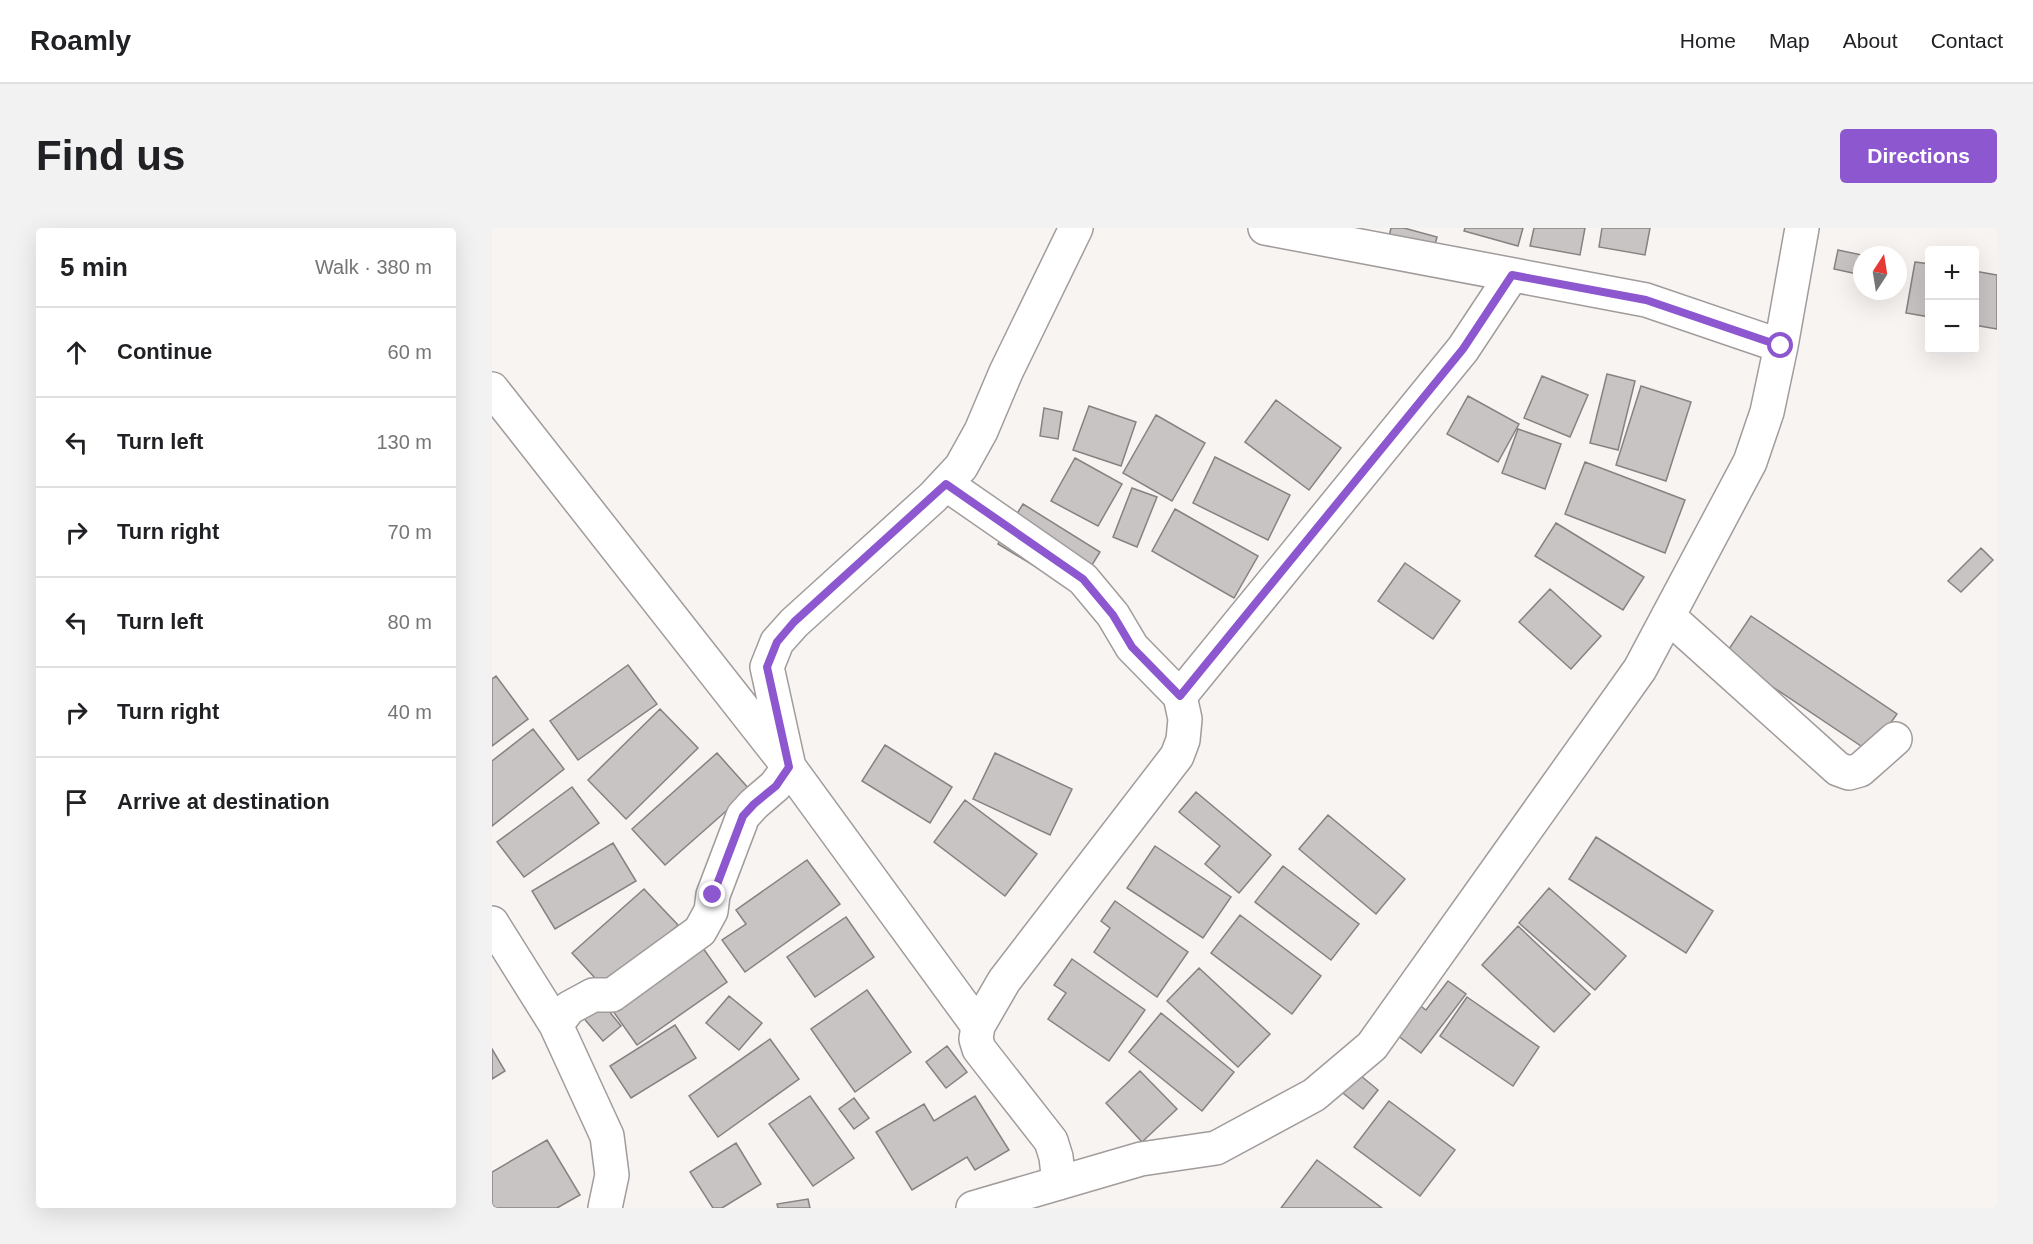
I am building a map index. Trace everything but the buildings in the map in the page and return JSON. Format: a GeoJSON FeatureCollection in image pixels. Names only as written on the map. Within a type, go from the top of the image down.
{"type":"FeatureCollection","features":[{"type":"Feature","properties":{"kind":"street"},"geometry":{"type":"LineString","coordinates":[[556,1024],[569,1008],[593,994],[612,995],[700,931],[711,912],[713,895],[743,816],[776,786],[789,767],[767,667],[777,642],[794,622],[946,484],[961,467],[981,431],[1006,372],[1076,228]]}},
{"type":"Feature","properties":{"kind":"street"},"geometry":{"type":"LineString","coordinates":[[1265,228],[1646,300],[1781,346]]}},
{"type":"Feature","properties":{"kind":"street"},"geometry":{"type":"LineString","coordinates":[[973,1208],[1141,1159],[1216,1148],[1314,1095],[1372,1046],[1640,669],[1750,462],[1767,412],[1802,228]]}},
{"type":"Feature","properties":{"kind":"street"},"geometry":{"type":"LineString","coordinates":[[1180,696],[1463,349],[1512,275]]}},
{"type":"Feature","properties":{"kind":"street"},"geometry":{"type":"LineString","coordinates":[[492,389],[789,767],[978,1026]]}},
{"type":"Feature","properties":{"kind":"street"},"geometry":{"type":"LineString","coordinates":[[946,484],[1083,579],[1113,615],[1132,647],[1180,696],[1185,719],[1183,740],[1177,756],[1004,981],[978,1026],[976,1039],[979,1049],[1051,1141],[1056,1157],[1059,1183]]}},
{"type":"Feature","properties":{"kind":"street"},"geometry":{"type":"LineString","coordinates":[[1668,616],[1838,769],[1849,773],[1860,770],[1895,739]]}},
{"type":"Feature","properties":{"kind":"street"},"geometry":{"type":"LineString","coordinates":[[492,923],[556,1024],[607,1136],[612,1175],[605,1208]]}},
{"type":"Feature","properties":{"kind":"route"},"geometry":{"type":"LineString","coordinates":[[713,895],[743,816],[776,786],[789,767],[767,667],[777,642],[794,622],[870,556],[946,484],[1083,579],[1113,615],[1132,647],[1180,696],[1358,481],[1463,349],[1512,275],[1646,300],[1781,346]]}}]}
